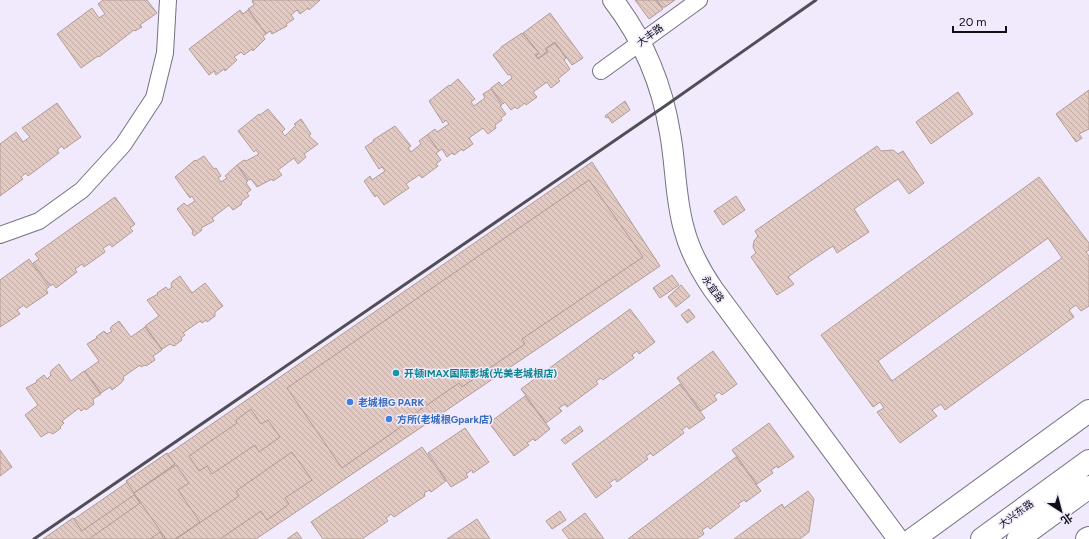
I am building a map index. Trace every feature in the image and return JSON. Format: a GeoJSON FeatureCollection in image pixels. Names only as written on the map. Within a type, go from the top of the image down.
{"type":"FeatureCollection","features":[{"type":"Feature","properties":{"kind":"main road"},"geometry":{"type":"LineString","coordinates":[[913,539],[1089,411]]}},
{"type":"Feature","properties":{"kind":"main road","name":"大兴东路"},"geometry":{"type":"LineString","coordinates":[[982,539],[1089,462]]}},
{"type":"Feature","properties":{"kind":"main road"},"geometry":{"type":"LineString","coordinates":[[1018,539],[1089,487]]}},
{"type":"Feature","properties":{"kind":"street"},"geometry":{"type":"LineString","coordinates":[[0,235],[39,221],[52,212],[82,190],[123,145],[154,98],[165,53],[168,0]]}},
{"type":"Feature","properties":{"kind":"street","name":"永宜路"},"geometry":{"type":"LineString","coordinates":[[613,0],[641,42],[665,106],[684,229],[697,265],[713,290],[898,539]]}},
{"type":"Feature","properties":{"kind":"street","name":"大丰路"},"geometry":{"type":"LineString","coordinates":[[601,71],[699,0]]}},
{"type":"Feature","properties":{"kind":"building"},"geometry":{"type":"Polygon","coordinates":[[[103,0],[147,0],[157,13],[140,25],[142,27],[135,31],[134,30],[99,57],[98,56],[81,68],[57,34],[92,8],[99,18],[105,14],[98,4],[103,0]]]}},
{"type":"Feature","properties":{"kind":"building"},"geometry":{"type":"Polygon","coordinates":[[[253,0],[320,0],[309,10],[308,8],[300,14],[297,10],[291,15],[294,19],[286,24],[287,26],[272,34],[270,31],[266,34],[248,9],[254,5],[253,0]]]}},
{"type":"Feature","properties":{"kind":"building"},"geometry":{"type":"Polygon","coordinates":[[[635,0],[656,0],[663,9],[649,19],[635,0]]]}},
{"type":"Feature","properties":{"kind":"building"},"geometry":{"type":"Polygon","coordinates":[[[657,0],[675,0],[665,7],[662,7],[657,0]]]}},
{"type":"Feature","properties":{"kind":"building"},"geometry":{"type":"Polygon","coordinates":[[[240,10],[243,14],[248,10],[266,34],[263,36],[265,39],[253,51],[252,49],[244,55],[241,52],[234,57],[237,60],[225,71],[224,69],[216,75],[214,71],[209,75],[189,49],[240,10]]]}},
{"type":"Feature","properties":{"kind":"building"},"geometry":{"type":"Polygon","coordinates":[[[550,13],[583,58],[572,65],[555,42],[545,49],[547,52],[538,58],[536,56],[539,53],[523,33],[550,13]]]}},
{"type":"Feature","properties":{"kind":"building"},"geometry":{"type":"Polygon","coordinates":[[[522,33],[539,53],[535,55],[538,59],[548,52],[546,49],[555,43],[566,58],[564,60],[570,69],[558,79],[560,81],[551,88],[547,82],[533,92],[537,97],[526,105],[525,103],[517,109],[515,107],[511,110],[505,102],[503,104],[491,88],[499,82],[502,86],[512,78],[493,55],[501,47],[522,33]]]}},
{"type":"Feature","properties":{"kind":"building"},"geometry":{"type":"Polygon","coordinates":[[[458,79],[475,99],[471,102],[474,106],[485,98],[483,94],[491,89],[502,105],[500,106],[506,114],[501,118],[502,120],[495,125],[496,128],[488,134],[483,128],[469,138],[473,144],[463,151],[462,149],[454,155],[452,153],[447,157],[442,149],[439,151],[427,135],[435,129],[437,132],[449,124],[446,120],[443,123],[429,101],[458,79]]]}},
{"type":"Feature","properties":{"kind":"building"},"geometry":{"type":"Polygon","coordinates":[[[1089,90],[1089,129],[1079,134],[1082,138],[1076,142],[1056,114],[1089,90]]]}},
{"type":"Feature","properties":{"kind":"building"},"geometry":{"type":"Polygon","coordinates":[[[958,92],[973,114],[931,144],[916,122],[958,92]]]}},
{"type":"Feature","properties":{"kind":"building"},"geometry":{"type":"Polygon","coordinates":[[[625,101],[630,110],[612,123],[608,117],[606,118],[605,116],[625,101]]]}},
{"type":"Feature","properties":{"kind":"building"},"geometry":{"type":"Polygon","coordinates":[[[57,103],[81,137],[64,149],[62,146],[57,150],[59,153],[28,176],[26,173],[21,177],[23,179],[0,196],[0,144],[16,132],[23,142],[30,137],[22,128],[57,103]]]}},
{"type":"Feature","properties":{"kind":"building"},"geometry":{"type":"Polygon","coordinates":[[[268,109],[285,129],[282,132],[285,136],[296,125],[294,124],[301,119],[311,134],[309,136],[318,144],[304,154],[306,157],[298,164],[294,158],[278,170],[282,175],[273,181],[272,179],[257,187],[251,179],[249,180],[237,165],[244,160],[246,161],[259,154],[256,150],[254,152],[238,131],[259,114],[260,115],[268,109]]]}},
{"type":"Feature","properties":{"kind":"building"},"geometry":{"type":"Polygon","coordinates":[[[395,126],[411,146],[408,148],[411,152],[421,144],[419,141],[427,135],[439,151],[436,153],[441,160],[436,164],[438,166],[422,178],[419,175],[406,184],[409,188],[384,205],[377,195],[375,197],[364,181],[370,176],[372,180],[385,171],[382,167],[379,169],[365,147],[395,126]]]}},
{"type":"Feature","properties":{"kind":"building"},"geometry":{"type":"Polygon","coordinates":[[[877,146],[881,151],[893,150],[898,154],[903,151],[924,183],[909,194],[898,179],[854,209],[869,232],[837,253],[833,246],[806,264],[788,277],[794,284],[777,295],[751,257],[756,253],[753,247],[754,241],[758,236],[755,231],[877,146]]]}},
{"type":"Feature","properties":{"kind":"building"},"geometry":{"type":"Polygon","coordinates":[[[204,156],[214,169],[216,168],[221,176],[218,178],[221,182],[227,178],[225,176],[237,165],[248,181],[246,183],[251,190],[247,193],[249,196],[241,202],[242,204],[233,210],[229,205],[212,218],[214,221],[201,228],[202,230],[194,236],[192,233],[193,231],[177,209],[184,203],[187,206],[195,201],[192,196],[190,198],[175,177],[195,160],[196,161],[204,156]]]}},
{"type":"Feature","properties":{"kind":"building","name":"老城根G PARK"},"geometry":{"type":"Polygon","coordinates":[[[592,162],[660,266],[256,539],[45,539],[592,162]]]}},
{"type":"Feature","properties":{"kind":"building"},"geometry":{"type":"Polygon","coordinates":[[[1039,177],[1089,243],[1089,250],[1086,252],[1089,256],[1089,306],[1081,311],[1076,305],[1069,310],[1074,317],[945,410],[941,404],[932,410],[937,416],[900,443],[877,412],[884,408],[880,402],[873,407],[821,335],[1039,177]],[[1048,238],[878,361],[892,381],[1062,258],[1048,238]]]}},
{"type":"Feature","properties":{"kind":"building"},"geometry":{"type":"Polygon","coordinates":[[[589,180],[643,257],[522,339],[525,344],[462,387],[459,383],[401,423],[402,426],[342,468],[287,388],[589,180]]]}},
{"type":"Feature","properties":{"kind":"building"},"geometry":{"type":"Polygon","coordinates":[[[736,196],[745,210],[723,225],[714,211],[736,196]]]}},
{"type":"Feature","properties":{"kind":"building"},"geometry":{"type":"Polygon","coordinates":[[[115,197],[135,224],[130,228],[133,231],[112,247],[110,244],[103,248],[105,252],[84,267],[82,264],[75,269],[77,272],[56,288],[53,284],[50,286],[33,263],[39,259],[35,254],[115,197]]]}},
{"type":"Feature","properties":{"kind":"building"},"geometry":{"type":"Polygon","coordinates":[[[29,259],[49,287],[46,289],[48,293],[26,308],[24,305],[17,310],[20,314],[0,327],[0,280],[29,259]]]}},
{"type":"Feature","properties":{"kind":"building"},"geometry":{"type":"Polygon","coordinates":[[[672,275],[679,285],[660,298],[653,288],[672,275]]]}},
{"type":"Feature","properties":{"kind":"building"},"geometry":{"type":"Polygon","coordinates":[[[180,276],[192,293],[205,283],[223,306],[215,312],[215,316],[207,322],[206,320],[202,323],[200,321],[183,333],[185,335],[181,338],[182,340],[174,346],[170,344],[162,349],[145,326],[159,316],[147,300],[158,294],[157,293],[166,287],[168,290],[172,287],[172,282],[180,276]]]}},
{"type":"Feature","properties":{"kind":"building"},"geometry":{"type":"Polygon","coordinates":[[[681,285],[690,296],[676,307],[668,297],[681,285]]]}},
{"type":"Feature","properties":{"kind":"building"},"geometry":{"type":"Polygon","coordinates":[[[630,309],[655,342],[639,354],[637,351],[632,355],[634,358],[603,380],[601,378],[596,381],[598,384],[567,407],[565,404],[559,408],[562,411],[546,423],[521,389],[630,309]]]}},
{"type":"Feature","properties":{"kind":"building"},"geometry":{"type":"Polygon","coordinates":[[[689,309],[695,317],[687,323],[681,315],[689,309]]]}},
{"type":"Feature","properties":{"kind":"building"},"geometry":{"type":"Polygon","coordinates":[[[119,321],[131,337],[145,327],[162,350],[153,356],[155,360],[146,366],[141,367],[140,365],[123,377],[124,379],[121,383],[112,390],[110,387],[101,393],[85,371],[99,361],[87,344],[97,338],[96,337],[104,331],[107,334],[112,331],[110,329],[112,326],[119,321]]]}},
{"type":"Feature","properties":{"kind":"building"},"geometry":{"type":"Polygon","coordinates":[[[713,351],[737,384],[722,395],[719,392],[714,396],[717,400],[701,411],[677,378],[713,351]]]}},
{"type":"Feature","properties":{"kind":"building"},"geometry":{"type":"Polygon","coordinates":[[[59,364],[71,381],[84,371],[101,394],[93,399],[94,404],[86,410],[85,408],[81,411],[79,408],[62,421],[64,423],[60,427],[61,428],[53,434],[49,432],[41,437],[25,415],[38,405],[26,388],[37,382],[36,381],[44,375],[47,379],[51,375],[50,373],[52,370],[59,364]]]}},
{"type":"Feature","properties":{"kind":"building"},"geometry":{"type":"Polygon","coordinates":[[[680,384],[705,418],[689,429],[687,426],[682,430],[684,433],[653,456],[651,453],[646,456],[648,459],[617,482],[615,479],[609,483],[612,486],[596,498],[572,464],[680,384]]]}},
{"type":"Feature","properties":{"kind":"building"},"geometry":{"type":"Polygon","coordinates":[[[525,396],[550,429],[535,441],[533,439],[527,443],[529,445],[514,456],[489,423],[525,396]]]}},
{"type":"Feature","properties":{"kind":"building"},"geometry":{"type":"Polygon","coordinates":[[[251,409],[261,424],[268,420],[280,437],[259,452],[255,445],[212,474],[207,466],[199,471],[189,456],[237,423],[236,420],[251,409]]]}},
{"type":"Feature","properties":{"kind":"building"},"geometry":{"type":"Polygon","coordinates":[[[769,423],[794,457],[778,468],[777,466],[771,470],[773,473],[757,484],[732,450],[769,423]]]}},
{"type":"Feature","properties":{"kind":"building"},"geometry":{"type":"Polygon","coordinates":[[[580,426],[583,431],[565,444],[561,440],[580,426]]]}},
{"type":"Feature","properties":{"kind":"building"},"geometry":{"type":"Polygon","coordinates":[[[465,428],[489,462],[473,473],[472,470],[466,474],[468,477],[451,487],[428,453],[465,428]]]}},
{"type":"Feature","properties":{"kind":"building"},"geometry":{"type":"Polygon","coordinates":[[[422,447],[446,481],[431,492],[429,490],[424,493],[425,496],[394,517],[391,514],[386,518],[388,521],[362,539],[323,539],[311,522],[422,447]]]}},
{"type":"Feature","properties":{"kind":"building"},"geometry":{"type":"Polygon","coordinates":[[[0,450],[12,467],[0,476],[0,450]]]}},
{"type":"Feature","properties":{"kind":"building"},"geometry":{"type":"Polygon","coordinates":[[[292,452],[312,480],[285,498],[289,504],[267,520],[261,511],[220,539],[176,539],[239,496],[236,491],[292,452]]]}},
{"type":"Feature","properties":{"kind":"building"},"geometry":{"type":"Polygon","coordinates":[[[167,453],[175,464],[134,493],[126,481],[167,453]]]}},
{"type":"Feature","properties":{"kind":"building"},"geometry":{"type":"Polygon","coordinates":[[[736,457],[761,491],[746,502],[744,500],[738,504],[740,506],[710,529],[708,526],[702,530],[704,534],[697,539],[628,539],[736,457]]]}},
{"type":"Feature","properties":{"kind":"building"},"geometry":{"type":"Polygon","coordinates":[[[176,465],[189,483],[178,490],[200,522],[175,539],[166,539],[134,493],[176,465]]]}},
{"type":"Feature","properties":{"kind":"building"},"geometry":{"type":"Polygon","coordinates":[[[808,491],[814,499],[809,532],[800,539],[734,539],[782,504],[784,508],[808,491]]]}},
{"type":"Feature","properties":{"kind":"building"},"geometry":{"type":"Polygon","coordinates":[[[134,495],[140,503],[89,539],[43,539],[73,518],[82,531],[134,495]]]}},
{"type":"Feature","properties":{"kind":"building"},"geometry":{"type":"Polygon","coordinates":[[[560,511],[566,520],[552,529],[546,521],[560,511]]]}},
{"type":"Feature","properties":{"kind":"building"},"geometry":{"type":"Polygon","coordinates":[[[585,513],[604,539],[569,539],[562,530],[585,513]]]}},
{"type":"Feature","properties":{"kind":"building"},"geometry":{"type":"Polygon","coordinates":[[[477,519],[490,539],[447,539],[477,519]]]}},
{"type":"Feature","properties":{"kind":"building"},"geometry":{"type":"Polygon","coordinates":[[[160,532],[164,539],[150,539],[160,532]]]}},
{"type":"Feature","properties":{"kind":"building"},"geometry":{"type":"Polygon","coordinates":[[[297,532],[302,539],[287,539],[297,532]]]}},
{"type":"Feature","properties":{"kind":"railway"},"geometry":{"type":"LineString","coordinates":[[34,539],[665,106],[816,0]]}},
{"type":"Feature","properties":{"kind":"place","name":"开顿IMAX国际影城(光美老城根店)"},"geometry":{"type":"Point","coordinates":[396,373]}},
{"type":"Feature","properties":{"kind":"place","name":"老城根G PARK"},"geometry":{"type":"Point","coordinates":[350,402]}},
{"type":"Feature","properties":{"kind":"place","name":"方所(老城根Gpark店)"},"geometry":{"type":"Point","coordinates":[389,419]}}]}
